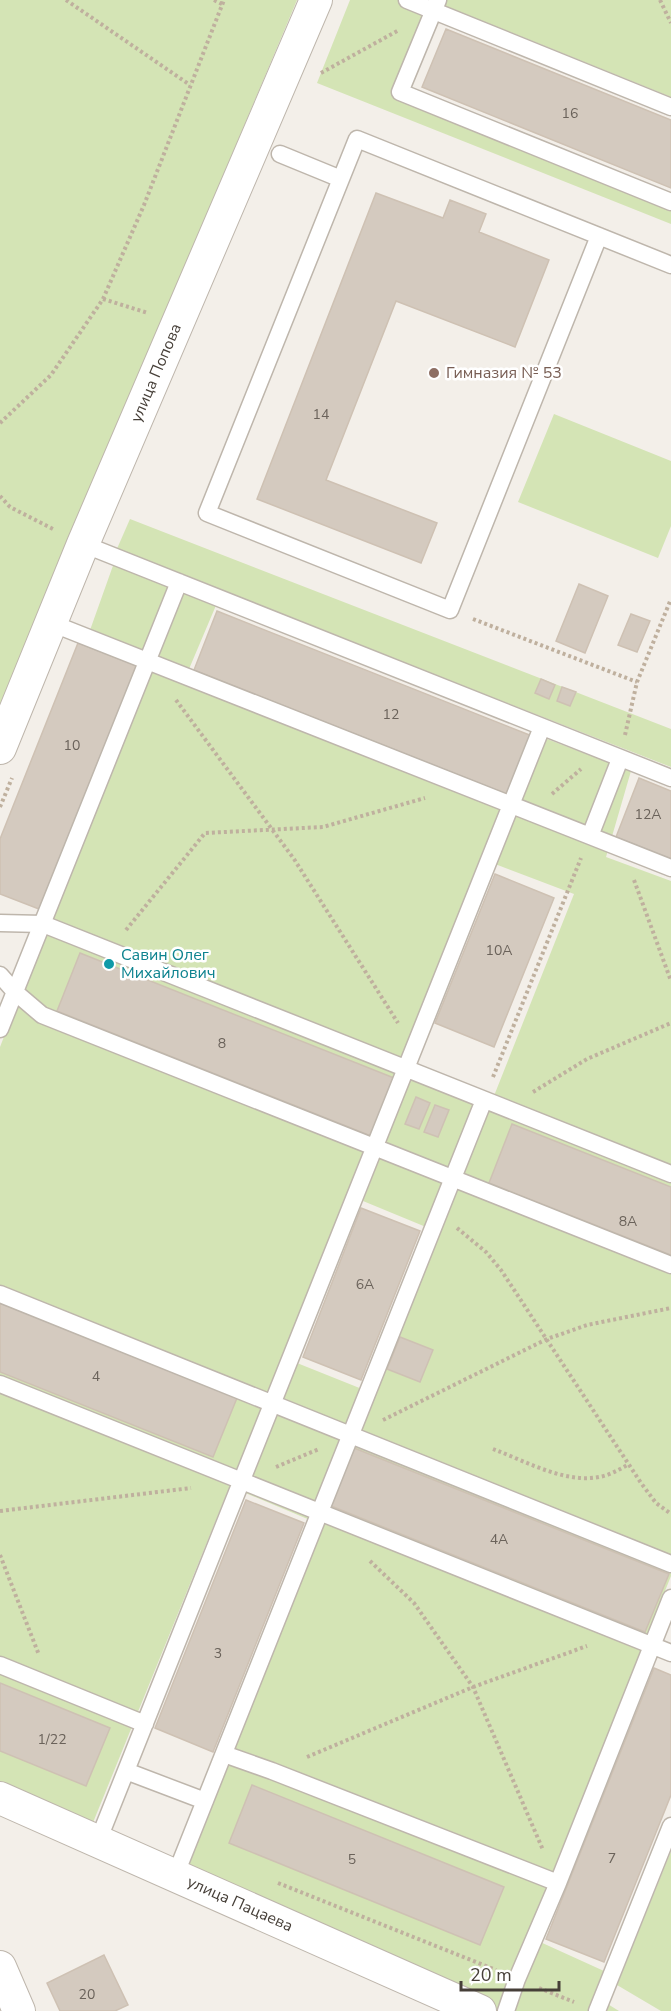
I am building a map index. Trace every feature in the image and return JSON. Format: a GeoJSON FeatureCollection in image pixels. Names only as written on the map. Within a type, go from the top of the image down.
{"type":"FeatureCollection","features":[{"type":"Feature","properties":{"kind":"street","name":"улица Попова"},"geometry":{"type":"LineString","coordinates":[[0,748],[83,544],[316,0]]}},
{"type":"Feature","properties":{"kind":"street","name":"улица Пацаева"},"geometry":{"type":"LineString","coordinates":[[0,1798],[480,2011]]}},
{"type":"Feature","properties":{"kind":"street"},"geometry":{"type":"LineString","coordinates":[[0,1967],[19,2011]]}},
{"type":"Feature","properties":{"kind":"lane"},"geometry":{"type":"LineString","coordinates":[[407,0],[436,5],[671,108]]}},
{"type":"Feature","properties":{"kind":"lane"},"geometry":{"type":"LineString","coordinates":[[436,5],[400,92],[671,202]]}},
{"type":"Feature","properties":{"kind":"lane"},"geometry":{"type":"LineString","coordinates":[[599,236],[450,610],[207,513],[357,139],[599,236],[671,265]]}},
{"type":"Feature","properties":{"kind":"lane"},"geometry":{"type":"LineString","coordinates":[[280,154],[341,179]]}},
{"type":"Feature","properties":{"kind":"lane"},"geometry":{"type":"LineString","coordinates":[[83,544],[671,778]]}},
{"type":"Feature","properties":{"kind":"lane"},"geometry":{"type":"LineString","coordinates":[[0,1029],[179,582]]}},
{"type":"Feature","properties":{"kind":"lane"},"geometry":{"type":"LineString","coordinates":[[51,623],[671,868]]}},
{"type":"Feature","properties":{"kind":"lane"},"geometry":{"type":"LineString","coordinates":[[98,1841],[542,727]]}},
{"type":"Feature","properties":{"kind":"lane"},"geometry":{"type":"LineString","coordinates":[[590,836],[620,759]]}},
{"type":"Feature","properties":{"kind":"lane"},"geometry":{"type":"LineString","coordinates":[[0,923],[43,924],[671,1174]]}},
{"type":"Feature","properties":{"kind":"lane"},"geometry":{"type":"LineString","coordinates":[[0,975],[15,992],[42,1015],[374,1149],[671,1265]]}},
{"type":"Feature","properties":{"kind":"lane"},"geometry":{"type":"LineString","coordinates":[[176,1876],[484,1100]]}},
{"type":"Feature","properties":{"kind":"lane"},"geometry":{"type":"LineString","coordinates":[[0,1294],[671,1564]]}},
{"type":"Feature","properties":{"kind":"lane"},"geometry":{"type":"LineString","coordinates":[[0,1384],[671,1653]]}},
{"type":"Feature","properties":{"kind":"lane"},"geometry":{"type":"LineString","coordinates":[[506,2011],[671,1598]]}},
{"type":"Feature","properties":{"kind":"lane"},"geometry":{"type":"LineString","coordinates":[[0,1665],[145,1724]]}},
{"type":"Feature","properties":{"kind":"lane"},"geometry":{"type":"LineString","coordinates":[[224,1754],[558,1883]]}},
{"type":"Feature","properties":{"kind":"lane"},"geometry":{"type":"LineString","coordinates":[[126,1771],[205,1801]]}},
{"type":"Feature","properties":{"kind":"lane"},"geometry":{"type":"LineString","coordinates":[[597,2011],[671,1826]]}},
{"type":"Feature","properties":{"kind":"path"},"geometry":{"type":"LineString","coordinates":[[66,0],[190,85]]}},
{"type":"Feature","properties":{"kind":"path"},"geometry":{"type":"LineString","coordinates":[[0,423],[51,375],[103,299],[144,205],[223,2],[214,0]]}},
{"type":"Feature","properties":{"kind":"path"},"geometry":{"type":"LineString","coordinates":[[660,0],[671,23]]}},
{"type":"Feature","properties":{"kind":"path"},"geometry":{"type":"LineString","coordinates":[[314,77],[436,5]]}},
{"type":"Feature","properties":{"kind":"path"},"geometry":{"type":"LineString","coordinates":[[103,299],[151,314],[176,326]]}},
{"type":"Feature","properties":{"kind":"path"},"geometry":{"type":"LineString","coordinates":[[0,496],[10,507],[83,544]]}},
{"type":"Feature","properties":{"kind":"path"},"geometry":{"type":"LineString","coordinates":[[620,759],[638,682],[671,599]]}},
{"type":"Feature","properties":{"kind":"path"},"geometry":{"type":"LineString","coordinates":[[450,610],[638,682]]}},
{"type":"Feature","properties":{"kind":"path"},"geometry":{"type":"LineString","coordinates":[[147,661],[294,860],[414,1048]]}},
{"type":"Feature","properties":{"kind":"path"},"geometry":{"type":"LineString","coordinates":[[530,812],[602,752]]}},
{"type":"Feature","properties":{"kind":"path"},"geometry":{"type":"LineString","coordinates":[[110,951],[205,833],[323,827],[466,787]]}},
{"type":"Feature","properties":{"kind":"path"},"geometry":{"type":"LineString","coordinates":[[484,1100],[590,836]]}},
{"type":"Feature","properties":{"kind":"path"},"geometry":{"type":"LineString","coordinates":[[633,876],[671,981]]}},
{"type":"Feature","properties":{"kind":"path"},"geometry":{"type":"LineString","coordinates":[[507,1108],[587,1059],[671,1023]]}},
{"type":"Feature","properties":{"kind":"path"},"geometry":{"type":"LineString","coordinates":[[438,1216],[466,1234],[501,1270],[656,1503],[671,1514]]}},
{"type":"Feature","properties":{"kind":"path"},"geometry":{"type":"LineString","coordinates":[[493,1449],[564,1475],[581,1478],[607,1475],[629,1464]]}},
{"type":"Feature","properties":{"kind":"path"},"geometry":{"type":"LineString","coordinates":[[363,1554],[414,1603],[473,1688],[558,1883]]}},
{"type":"Feature","properties":{"kind":"path"},"geometry":{"type":"LineString","coordinates":[[0,1555],[51,1684]]}},
{"type":"Feature","properties":{"kind":"path"},"geometry":{"type":"LineString","coordinates":[[272,1771],[473,1688],[622,1633]]}},
{"type":"Feature","properties":{"kind":"path"},"geometry":{"type":"LineString","coordinates":[[275,1882],[577,2003]]}},
{"type":"Feature","properties":{"kind":"green space"},"geometry":{"type":"Polygon","coordinates":[[[0,0],[297,0],[0,706],[0,0]]]}},
{"type":"Feature","properties":{"kind":"green space"},"geometry":{"type":"Polygon","coordinates":[[[350,0],[400,0],[426,11],[393,93],[671,206],[671,224],[317,83],[350,0]]]}},
{"type":"Feature","properties":{"kind":"green space"},"geometry":{"type":"Polygon","coordinates":[[[447,0],[671,0],[671,97],[445,6],[447,0]]]}},
{"type":"Feature","properties":{"kind":"green space"},"geometry":{"type":"Polygon","coordinates":[[[554,414],[671,461],[671,526],[658,558],[518,502],[554,414]]]}},
{"type":"Feature","properties":{"kind":"green space"},"geometry":{"type":"Polygon","coordinates":[[[130,519],[671,729],[671,767],[116,551],[130,519]]]}},
{"type":"Feature","properties":{"kind":"green space"},"geometry":{"type":"Polygon","coordinates":[[[115,560],[217,603],[189,669],[509,799],[92,1825],[0,1785],[0,1047],[151,657],[89,633],[115,560]]]}},
{"type":"Feature","properties":{"kind":"green space"},"geometry":{"type":"Polygon","coordinates":[[[547,739],[631,771],[606,857],[671,881],[671,1576],[527,1936],[604,1971],[606,2003],[619,2011],[499,2011],[187,1870],[574,894],[495,864],[547,739]]]}},
{"type":"Feature","properties":{"kind":"green space"},"geometry":{"type":"Polygon","coordinates":[[[411,1078],[474,1103],[426,1227],[363,1201],[411,1078]]]}},
{"type":"Feature","properties":{"kind":"green space"},"geometry":{"type":"Polygon","coordinates":[[[297,1363],[362,1389],[310,1520],[243,1492],[297,1363]]]}},
{"type":"Feature","properties":{"kind":"green space"},"geometry":{"type":"Polygon","coordinates":[[[671,1851],[671,2011],[661,2011],[617,1985],[671,1851]]]}},
{"type":"Feature","properties":{"kind":"building"},"geometry":{"type":"Polygon","coordinates":[[[446,29],[671,120],[671,188],[422,87],[446,29]]]}},
{"type":"Feature","properties":{"kind":"building"},"geometry":{"type":"Polygon","coordinates":[[[376,193],[443,218],[450,200],[486,214],[479,232],[549,260],[515,347],[396,301],[326,480],[437,523],[421,563],[257,499],[376,193]]]}},
{"type":"Feature","properties":{"kind":"building"},"geometry":{"type":"Polygon","coordinates":[[[579,584],[608,596],[585,653],[556,641],[579,584]]]}},
{"type":"Feature","properties":{"kind":"building"},"geometry":{"type":"Polygon","coordinates":[[[217,611],[532,736],[509,795],[194,670],[217,611]]]}},
{"type":"Feature","properties":{"kind":"building"},"geometry":{"type":"Polygon","coordinates":[[[631,614],[650,621],[637,652],[618,645],[631,614]]]}},
{"type":"Feature","properties":{"kind":"building"},"geometry":{"type":"Polygon","coordinates":[[[78,643],[137,666],[39,909],[0,894],[0,839],[78,643]]]}},
{"type":"Feature","properties":{"kind":"building"},"geometry":{"type":"Polygon","coordinates":[[[541,679],[555,685],[549,699],[535,693],[541,679]]]}},
{"type":"Feature","properties":{"kind":"building"},"geometry":{"type":"Polygon","coordinates":[[[562,687],[576,692],[570,706],[557,701],[562,687]]]}},
{"type":"Feature","properties":{"kind":"building"},"geometry":{"type":"Polygon","coordinates":[[[639,778],[671,791],[671,859],[616,837],[639,778]]]}},
{"type":"Feature","properties":{"kind":"building"},"geometry":{"type":"Polygon","coordinates":[[[495,874],[554,898],[494,1047],[435,1023],[495,874]]]}},
{"type":"Feature","properties":{"kind":"building"},"geometry":{"type":"Polygon","coordinates":[[[80,953],[394,1078],[371,1136],[57,1011],[80,953]]]}},
{"type":"Feature","properties":{"kind":"building"},"geometry":{"type":"Polygon","coordinates":[[[416,1097],[430,1103],[419,1129],[405,1124],[416,1097]]]}},
{"type":"Feature","properties":{"kind":"building"},"geometry":{"type":"Polygon","coordinates":[[[435,1105],[449,1110],[438,1137],[424,1132],[435,1105]]]}},
{"type":"Feature","properties":{"kind":"building"},"geometry":{"type":"Polygon","coordinates":[[[512,1124],[671,1187],[671,1255],[489,1183],[512,1124]]]}},
{"type":"Feature","properties":{"kind":"building"},"geometry":{"type":"Polygon","coordinates":[[[361,1208],[420,1231],[361,1380],[303,1357],[361,1208]]]}},
{"type":"Feature","properties":{"kind":"building"},"geometry":{"type":"Polygon","coordinates":[[[0,1303],[237,1398],[213,1457],[0,1372],[0,1303]]]}},
{"type":"Feature","properties":{"kind":"building"},"geometry":{"type":"Polygon","coordinates":[[[400,1337],[433,1350],[420,1382],[387,1369],[400,1337]]]}},
{"type":"Feature","properties":{"kind":"building"},"geometry":{"type":"Polygon","coordinates":[[[354,1448],[669,1574],[645,1632],[331,1506],[354,1448]]]}},
{"type":"Feature","properties":{"kind":"building"},"geometry":{"type":"Polygon","coordinates":[[[246,1500],[304,1523],[213,1752],[155,1728],[246,1500]]]}},
{"type":"Feature","properties":{"kind":"building"},"geometry":{"type":"Polygon","coordinates":[[[654,1668],[671,1675],[671,1795],[604,1962],[546,1939],[654,1668]]]}},
{"type":"Feature","properties":{"kind":"building"},"geometry":{"type":"Polygon","coordinates":[[[0,1683],[110,1728],[86,1786],[0,1751],[0,1683]]]}},
{"type":"Feature","properties":{"kind":"building"},"geometry":{"type":"Polygon","coordinates":[[[252,1785],[504,1887],[480,1945],[229,1843],[252,1785]]]}},
{"type":"Feature","properties":{"kind":"building"},"geometry":{"type":"Polygon","coordinates":[[[104,1955],[128,2005],[115,2011],[60,2011],[47,1983],[104,1955]]]}},
{"type":"Feature","properties":{"kind":"place","name":"Гимназия № 53"},"geometry":{"type":"Point","coordinates":[434,373]}},
{"type":"Feature","properties":{"kind":"place","name":"Савин Олег Михайлович"},"geometry":{"type":"Point","coordinates":[109,964]}}]}
